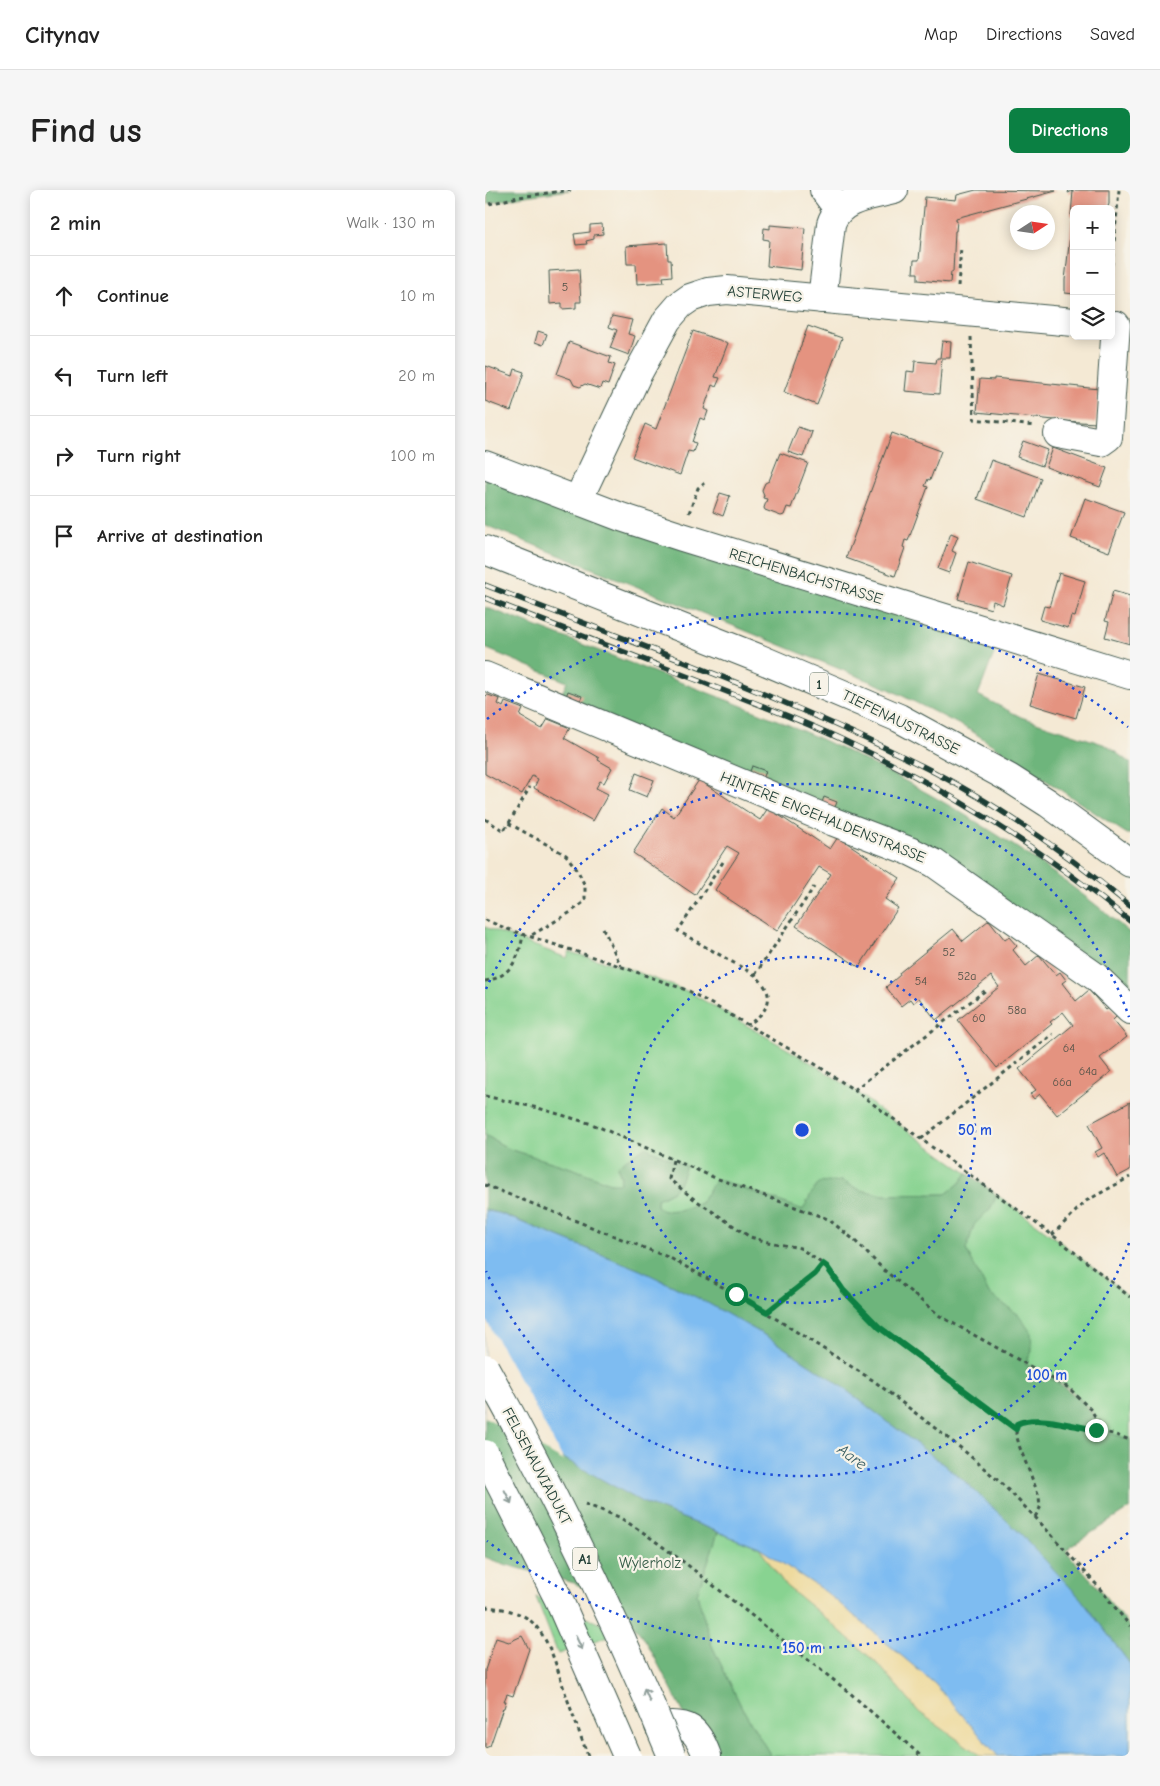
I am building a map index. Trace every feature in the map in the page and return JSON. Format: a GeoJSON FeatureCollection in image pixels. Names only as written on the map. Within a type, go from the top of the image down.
{"type":"FeatureCollection","features":[{"type":"Feature","properties":{"kind":"main road"},"geometry":{"type":"LineString","coordinates":[[831,200],[846,204],[894,190]]}},
{"type":"Feature","properties":{"kind":"main road"},"geometry":{"type":"LineString","coordinates":[[822,299],[831,224],[835,213],[831,200]]}},
{"type":"Feature","properties":{"kind":"main road","name":"ASTERWEG"},"geometry":{"type":"LineString","coordinates":[[578,500],[637,375],[667,320],[680,305],[699,294],[717,290],[1070,322]]}},
{"type":"Feature","properties":{"kind":"main road"},"geometry":{"type":"LineString","coordinates":[[1058,434],[1101,442],[1108,436],[1119,326]]}},
{"type":"Feature","properties":{"kind":"main road","name":"REICHENBACHSTRASSE"},"geometry":{"type":"LineString","coordinates":[[485,465],[621,517],[682,537],[1130,675]]}},
{"type":"Feature","properties":{"kind":"main road","name":"TIEFENAUSTRASSE"},"geometry":{"type":"LineString","coordinates":[[485,550],[766,662],[899,718],[1017,783],[1082,827],[1130,863]]}},
{"type":"Feature","properties":{"kind":"main road","name":"HINTERE ENGEHALDENSTRASSE"},"geometry":{"type":"LineString","coordinates":[[485,676],[927,859],[1096,977],[1130,1010]]}},
{"type":"Feature","properties":{"kind":"main road","name":"FELSENAUVIADUKT"},"geometry":{"type":"LineString","coordinates":[[485,1368],[538,1466],[595,1580],[623,1639],[672,1756]]}},
{"type":"Feature","properties":{"kind":"main road"},"geometry":{"type":"LineString","coordinates":[[485,1454],[558,1598],[627,1756]]}},
{"type":"Feature","properties":{"kind":"main road"},"geometry":{"type":"LineString","coordinates":[[589,1690],[615,1756]]}},
{"type":"Feature","properties":{"kind":"main road"},"geometry":{"type":"LineString","coordinates":[[659,1726],[675,1724],[688,1727],[696,1734],[707,1756]]}},
{"type":"Feature","properties":{"kind":"path"},"geometry":{"type":"LineString","coordinates":[[489,204],[571,190]]}},
{"type":"Feature","properties":{"kind":"path"},"geometry":{"type":"LineString","coordinates":[[1113,250],[1119,190]]}},
{"type":"Feature","properties":{"kind":"path"},"geometry":{"type":"LineString","coordinates":[[955,290],[959,285],[961,247]]}},
{"type":"Feature","properties":{"kind":"path"},"geometry":{"type":"LineString","coordinates":[[971,333],[974,419],[1057,428],[1058,434]]}},
{"type":"Feature","properties":{"kind":"path"},"geometry":{"type":"LineString","coordinates":[[686,522],[698,488],[704,482]]}},
{"type":"Feature","properties":{"kind":"path"},"geometry":{"type":"LineString","coordinates":[[485,819],[504,831],[530,787]]}},
{"type":"Feature","properties":{"kind":"path"},"geometry":{"type":"LineString","coordinates":[[508,824],[566,854],[578,871],[585,886],[585,901],[571,912],[529,936]]}},
{"type":"Feature","properties":{"kind":"path"},"geometry":{"type":"LineString","coordinates":[[723,862],[678,931],[755,975],[765,984],[767,1004],[763,1014],[747,1024]]}},
{"type":"Feature","properties":{"kind":"path"},"geometry":{"type":"LineString","coordinates":[[755,975],[814,887]]}},
{"type":"Feature","properties":{"kind":"path"},"geometry":{"type":"LineString","coordinates":[[485,920],[523,935],[621,966],[689,991],[747,1024],[854,1090],[1052,1235],[1130,1296]]}},
{"type":"Feature","properties":{"kind":"path"},"geometry":{"type":"LineString","coordinates":[[603,928],[621,966]]}},
{"type":"Feature","properties":{"kind":"path"},"geometry":{"type":"LineString","coordinates":[[485,981],[493,979],[510,969],[520,951],[523,935]]}},
{"type":"Feature","properties":{"kind":"path"},"geometry":{"type":"LineString","coordinates":[[854,1090],[986,990]]}},
{"type":"Feature","properties":{"kind":"path"},"geometry":{"type":"LineString","coordinates":[[921,1139],[1053,1034]]}},
{"type":"Feature","properties":{"kind":"path"},"geometry":{"type":"LineString","coordinates":[[485,1096],[538,1108],[592,1124],[713,1177],[828,1219],[853,1239],[884,1270],[940,1316],[1069,1388],[1091,1410],[1098,1421],[1096,1430]]}},
{"type":"Feature","properties":{"kind":"path"},"geometry":{"type":"LineString","coordinates":[[673,1160],[669,1179],[694,1200],[750,1236],[768,1242],[800,1248],[823,1264],[843,1290],[879,1327],[1016,1429]]}},
{"type":"Feature","properties":{"kind":"path"},"geometry":{"type":"LineString","coordinates":[[1052,1235],[1086,1201],[1130,1177]]}},
{"type":"Feature","properties":{"kind":"path"},"geometry":{"type":"LineString","coordinates":[[485,1185],[670,1258],[767,1312],[873,1381],[962,1449],[1001,1483],[1035,1516],[1096,1584],[1130,1626]]}},
{"type":"Feature","properties":{"kind":"path"},"geometry":{"type":"LineString","coordinates":[[767,1312],[815,1274],[823,1264]]}},
{"type":"Feature","properties":{"kind":"path"},"geometry":{"type":"LineString","coordinates":[[1035,1516],[1041,1508],[1039,1496],[1020,1448],[1016,1429],[1017,1424],[1026,1420],[1045,1421],[1096,1430],[1130,1440]]}},
{"type":"Feature","properties":{"kind":"path"},"geometry":{"type":"LineString","coordinates":[[619,1518],[644,1533],[724,1594],[849,1693],[921,1756]]}},
{"type":"Feature","properties":{"kind":"path"},"geometry":{"type":"LineString","coordinates":[[485,1607],[498,1608],[521,1616],[531,1621],[539,1631],[552,1654],[588,1756]]}},
{"type":"Feature","properties":{"kind":"green space"},"geometry":{"type":"Polygon","coordinates":[[[485,190],[569,190],[518,197],[488,204],[485,190]]]}},
{"type":"Feature","properties":{"kind":"green space"},"geometry":{"type":"Polygon","coordinates":[[[485,476],[997,646],[978,695],[1021,717],[1106,745],[1130,763],[1130,834],[1127,834],[970,730],[889,689],[485,525],[485,476]]]}},
{"type":"Feature","properties":{"kind":"green space"},"geometry":{"type":"Polygon","coordinates":[[[485,607],[801,730],[920,789],[993,832],[1063,880],[1130,933],[1130,1008],[958,879],[556,706],[567,682],[485,648],[485,607]]]}},
{"type":"Feature","properties":{"kind":"green space"},"geometry":{"type":"Polygon","coordinates":[[[485,927],[567,958],[569,952],[621,966],[689,992],[815,1065],[854,1090],[967,1173],[960,1183],[946,1194],[884,1195],[860,1190],[842,1181],[811,1194],[804,1210],[716,1179],[701,1203],[679,1210],[663,1211],[657,1206],[657,1199],[673,1191],[686,1166],[645,1147],[617,1166],[621,1176],[620,1184],[610,1183],[574,1169],[509,1149],[485,1135],[485,927]]]}},
{"type":"Feature","properties":{"kind":"green space"},"geometry":{"type":"Polygon","coordinates":[[[485,1135],[509,1149],[574,1169],[610,1183],[620,1183],[621,1176],[617,1166],[645,1147],[686,1166],[680,1182],[673,1191],[657,1199],[657,1206],[663,1211],[679,1210],[701,1203],[716,1179],[803,1210],[819,1183],[842,1181],[860,1190],[884,1195],[946,1194],[960,1183],[967,1173],[997,1195],[990,1209],[974,1225],[966,1250],[989,1294],[1019,1315],[1031,1333],[1032,1351],[1025,1364],[1065,1388],[1082,1402],[1097,1421],[1095,1431],[1113,1434],[1130,1440],[1130,1508],[1066,1551],[1130,1627],[1130,1664],[1081,1599],[1020,1534],[961,1478],[833,1380],[766,1336],[704,1301],[640,1270],[502,1214],[485,1210],[485,1135]]]}},
{"type":"Feature","properties":{"kind":"green space"},"geometry":{"type":"Polygon","coordinates":[[[997,1195],[1130,1297],[1130,1439],[1097,1430],[1098,1421],[1091,1410],[1069,1388],[1026,1363],[1032,1351],[1019,1315],[989,1294],[966,1250],[974,1225],[990,1209],[997,1195]]]}},
{"type":"Feature","properties":{"kind":"green space","name":"Wylerholz"},"geometry":{"type":"Polygon","coordinates":[[[485,1414],[642,1502],[718,1532],[697,1594],[712,1646],[741,1706],[771,1756],[713,1756],[689,1723],[646,1641],[617,1605],[574,1583],[500,1563],[485,1557],[485,1414]]]}},
{"type":"Feature","properties":{"kind":"green space"},"geometry":{"type":"Polygon","coordinates":[[[718,1532],[759,1548],[786,1586],[879,1665],[919,1712],[981,1756],[771,1756],[741,1706],[712,1646],[697,1594],[718,1532]]]}},
{"type":"Feature","properties":{"kind":"green space"},"geometry":{"type":"Polygon","coordinates":[[[536,1597],[620,1632],[558,1654],[536,1597]]]}},
{"type":"Feature","properties":{"kind":"sand"},"geometry":{"type":"Polygon","coordinates":[[[642,1502],[794,1522],[1065,1756],[981,1756],[919,1712],[879,1665],[786,1586],[759,1548],[642,1502]]]}},
{"type":"Feature","properties":{"kind":"water","name":"Aare"},"geometry":{"type":"Polygon","coordinates":[[[485,1210],[501,1214],[640,1270],[704,1301],[766,1336],[833,1380],[961,1478],[1021,1534],[1081,1599],[1130,1664],[1130,1756],[998,1756],[935,1684],[826,1592],[759,1548],[642,1502],[485,1414],[485,1210]]]}},
{"type":"Feature","properties":{"kind":"pier"},"geometry":{"type":"Polygon","coordinates":[[[485,1318],[529,1396],[564,1461],[485,1417],[485,1318]]]}},
{"type":"Feature","properties":{"kind":"building"},"geometry":{"type":"Polygon","coordinates":[[[976,190],[1056,191],[956,218],[953,272],[951,272],[950,283],[918,280],[918,273],[913,273],[914,260],[919,260],[925,197],[956,200],[957,195],[976,190]]]}},
{"type":"Feature","properties":{"kind":"building"},"geometry":{"type":"Polygon","coordinates":[[[1069,190],[1109,190],[1109,204],[1072,205],[1073,191],[1068,193],[1069,190]]]}},
{"type":"Feature","properties":{"kind":"building"},"geometry":{"type":"Polygon","coordinates":[[[602,224],[603,234],[594,235],[594,239],[586,241],[587,244],[576,245],[574,234],[590,232],[590,225],[602,224]]]}},
{"type":"Feature","properties":{"kind":"building"},"geometry":{"type":"Polygon","coordinates":[[[770,225],[805,228],[801,270],[767,266],[769,240],[763,239],[764,228],[770,229],[770,225]]]}},
{"type":"Feature","properties":{"kind":"building"},"geometry":{"type":"Polygon","coordinates":[[[1070,236],[1070,294],[1065,293],[1070,236]]]}},
{"type":"Feature","properties":{"kind":"building"},"geometry":{"type":"Polygon","coordinates":[[[667,243],[668,260],[671,260],[672,276],[663,277],[664,282],[637,284],[636,264],[627,264],[626,246],[667,243]]]}},
{"type":"Feature","properties":{"kind":"building"},"geometry":{"type":"Polygon","coordinates":[[[579,269],[581,302],[576,302],[576,308],[562,309],[562,303],[550,304],[549,271],[579,269]]]}},
{"type":"Feature","properties":{"kind":"building"},"geometry":{"type":"Polygon","coordinates":[[[612,316],[632,320],[628,334],[635,336],[629,355],[610,348],[617,330],[609,327],[612,316]]]}},
{"type":"Feature","properties":{"kind":"building"},"geometry":{"type":"Polygon","coordinates":[[[808,326],[842,338],[817,405],[784,392],[808,326]]]}},
{"type":"Feature","properties":{"kind":"building"},"geometry":{"type":"Polygon","coordinates":[[[538,331],[547,334],[543,345],[535,342],[538,331]]]}},
{"type":"Feature","properties":{"kind":"building"},"geometry":{"type":"Polygon","coordinates":[[[693,331],[728,343],[715,377],[720,378],[716,387],[712,385],[704,409],[708,411],[705,420],[700,418],[692,442],[696,443],[693,452],[688,451],[680,475],[632,457],[645,424],[656,429],[693,331]]]}},
{"type":"Feature","properties":{"kind":"building"},"geometry":{"type":"Polygon","coordinates":[[[942,341],[951,342],[950,358],[942,358],[939,394],[905,391],[907,371],[914,372],[915,361],[936,363],[937,358],[940,358],[942,341]]]}},
{"type":"Feature","properties":{"kind":"building"},"geometry":{"type":"Polygon","coordinates":[[[569,342],[611,357],[609,363],[615,365],[608,385],[602,383],[600,389],[585,384],[580,387],[574,385],[571,379],[557,374],[569,342]]]}},
{"type":"Feature","properties":{"kind":"building"},"geometry":{"type":"Polygon","coordinates":[[[486,366],[513,376],[515,369],[524,372],[511,411],[485,401],[486,366]]]}},
{"type":"Feature","properties":{"kind":"building"},"geometry":{"type":"Polygon","coordinates":[[[994,378],[1099,389],[1096,423],[977,412],[980,379],[994,380],[994,378]]]}},
{"type":"Feature","properties":{"kind":"building"},"geometry":{"type":"Polygon","coordinates":[[[798,427],[812,432],[803,457],[788,452],[798,427]]]}},
{"type":"Feature","properties":{"kind":"building"},"geometry":{"type":"Polygon","coordinates":[[[892,433],[941,451],[930,480],[928,479],[925,486],[928,487],[908,541],[905,540],[903,547],[905,548],[895,576],[846,558],[892,433]]]}},
{"type":"Feature","properties":{"kind":"building"},"geometry":{"type":"Polygon","coordinates":[[[1023,441],[1048,450],[1042,466],[1017,457],[1023,441]]]}},
{"type":"Feature","properties":{"kind":"building"},"geometry":{"type":"Polygon","coordinates":[[[1053,448],[1107,468],[1100,487],[1046,467],[1053,448]]]}},
{"type":"Feature","properties":{"kind":"building"},"geometry":{"type":"Polygon","coordinates":[[[780,453],[808,463],[791,508],[787,507],[784,515],[781,516],[765,510],[767,499],[763,498],[762,490],[765,483],[769,481],[780,453]]]}},
{"type":"Feature","properties":{"kind":"building"},"geometry":{"type":"Polygon","coordinates":[[[991,460],[1041,478],[1027,517],[977,499],[991,460]]]}},
{"type":"Feature","properties":{"kind":"building"},"geometry":{"type":"Polygon","coordinates":[[[720,493],[730,496],[723,516],[713,512],[720,493]]]}},
{"type":"Feature","properties":{"kind":"building"},"geometry":{"type":"Polygon","coordinates":[[[1085,498],[1124,512],[1109,552],[1071,538],[1085,498]]]}},
{"type":"Feature","properties":{"kind":"building"},"geometry":{"type":"Polygon","coordinates":[[[951,533],[958,536],[952,551],[956,553],[949,573],[938,569],[951,533]]]}},
{"type":"Feature","properties":{"kind":"building"},"geometry":{"type":"Polygon","coordinates":[[[969,562],[1012,576],[1003,605],[993,601],[991,609],[958,599],[969,562]]]}},
{"type":"Feature","properties":{"kind":"building"},"geometry":{"type":"Polygon","coordinates":[[[1059,573],[1085,581],[1075,617],[1071,616],[1068,628],[1040,620],[1044,606],[1049,607],[1059,573]]]}},
{"type":"Feature","properties":{"kind":"building"},"geometry":{"type":"Polygon","coordinates":[[[1113,591],[1130,596],[1130,644],[1105,637],[1109,622],[1105,621],[1113,591]]]}},
{"type":"Feature","properties":{"kind":"building"},"geometry":{"type":"Polygon","coordinates":[[[1039,674],[1085,687],[1076,718],[1030,704],[1039,674]]]}},
{"type":"Feature","properties":{"kind":"building"},"geometry":{"type":"Polygon","coordinates":[[[568,691],[582,696],[579,704],[565,699],[568,691]]]}},
{"type":"Feature","properties":{"kind":"building"},"geometry":{"type":"Polygon","coordinates":[[[488,695],[500,699],[498,704],[503,707],[505,702],[523,709],[520,716],[542,729],[548,719],[570,728],[564,738],[599,758],[598,760],[612,768],[604,783],[600,781],[596,788],[608,794],[593,821],[534,788],[538,779],[532,776],[522,794],[485,774],[485,696],[488,695]]]}},
{"type":"Feature","properties":{"kind":"building"},"geometry":{"type":"Polygon","coordinates":[[[752,766],[766,771],[763,779],[749,774],[752,766]]]}},
{"type":"Feature","properties":{"kind":"building"},"geometry":{"type":"Polygon","coordinates":[[[636,773],[654,780],[647,797],[630,790],[636,773]]]}},
{"type":"Feature","properties":{"kind":"building"},"geometry":{"type":"Polygon","coordinates":[[[699,780],[760,820],[768,808],[830,849],[838,837],[900,878],[885,899],[898,908],[859,967],[796,926],[831,874],[819,867],[777,931],[715,890],[739,853],[727,846],[695,895],[633,853],[662,808],[674,817],[699,780]]]}},
{"type":"Feature","properties":{"kind":"building"},"geometry":{"type":"Polygon","coordinates":[[[824,797],[837,802],[834,810],[821,805],[824,797]]]}},
{"type":"Feature","properties":{"kind":"building"},"geometry":{"type":"Polygon","coordinates":[[[989,920],[1005,940],[1009,937],[1017,946],[1013,950],[1026,966],[1039,955],[1056,975],[1060,972],[1066,980],[1062,983],[1076,1001],[1089,990],[1106,1010],[1110,1007],[1117,1016],[1113,1020],[1127,1037],[1100,1058],[1111,1072],[1057,1115],[1040,1094],[1034,1099],[1030,1094],[1036,1090],[1019,1069],[1073,1025],[1063,1012],[1050,1022],[1052,1024],[997,1068],[958,1020],[999,987],[991,976],[936,1020],[919,998],[913,1003],[910,999],[901,1006],[886,987],[900,975],[899,973],[953,929],[963,941],[989,920]]]}},
{"type":"Feature","properties":{"kind":"building"},"geometry":{"type":"Polygon","coordinates":[[[1130,1102],[1130,1170],[1117,1177],[1104,1153],[1098,1157],[1095,1152],[1102,1148],[1089,1124],[1130,1102]]]}},
{"type":"Feature","properties":{"kind":"building"},"geometry":{"type":"Polygon","coordinates":[[[522,1636],[529,1649],[513,1696],[507,1694],[490,1746],[485,1748],[485,1670],[496,1638],[509,1642],[522,1636]]]}},
{"type":"Feature","properties":{"kind":"railway"},"geometry":{"type":"LineString","coordinates":[[485,585],[712,673],[880,745],[960,786],[1011,817],[1084,869],[1130,906]]}},
{"type":"Feature","properties":{"kind":"railway"},"geometry":{"type":"LineString","coordinates":[[485,598],[826,732],[919,778],[1028,845],[1063,869],[1130,921]]}},
{"type":"Feature","properties":{"kind":"route"},"geometry":{"type":"LineString","coordinates":[[736,1294],[767,1312],[815,1274],[823,1264],[843,1290],[879,1327],[1016,1429],[1017,1424],[1026,1420],[1045,1421],[1096,1430]]}}]}
